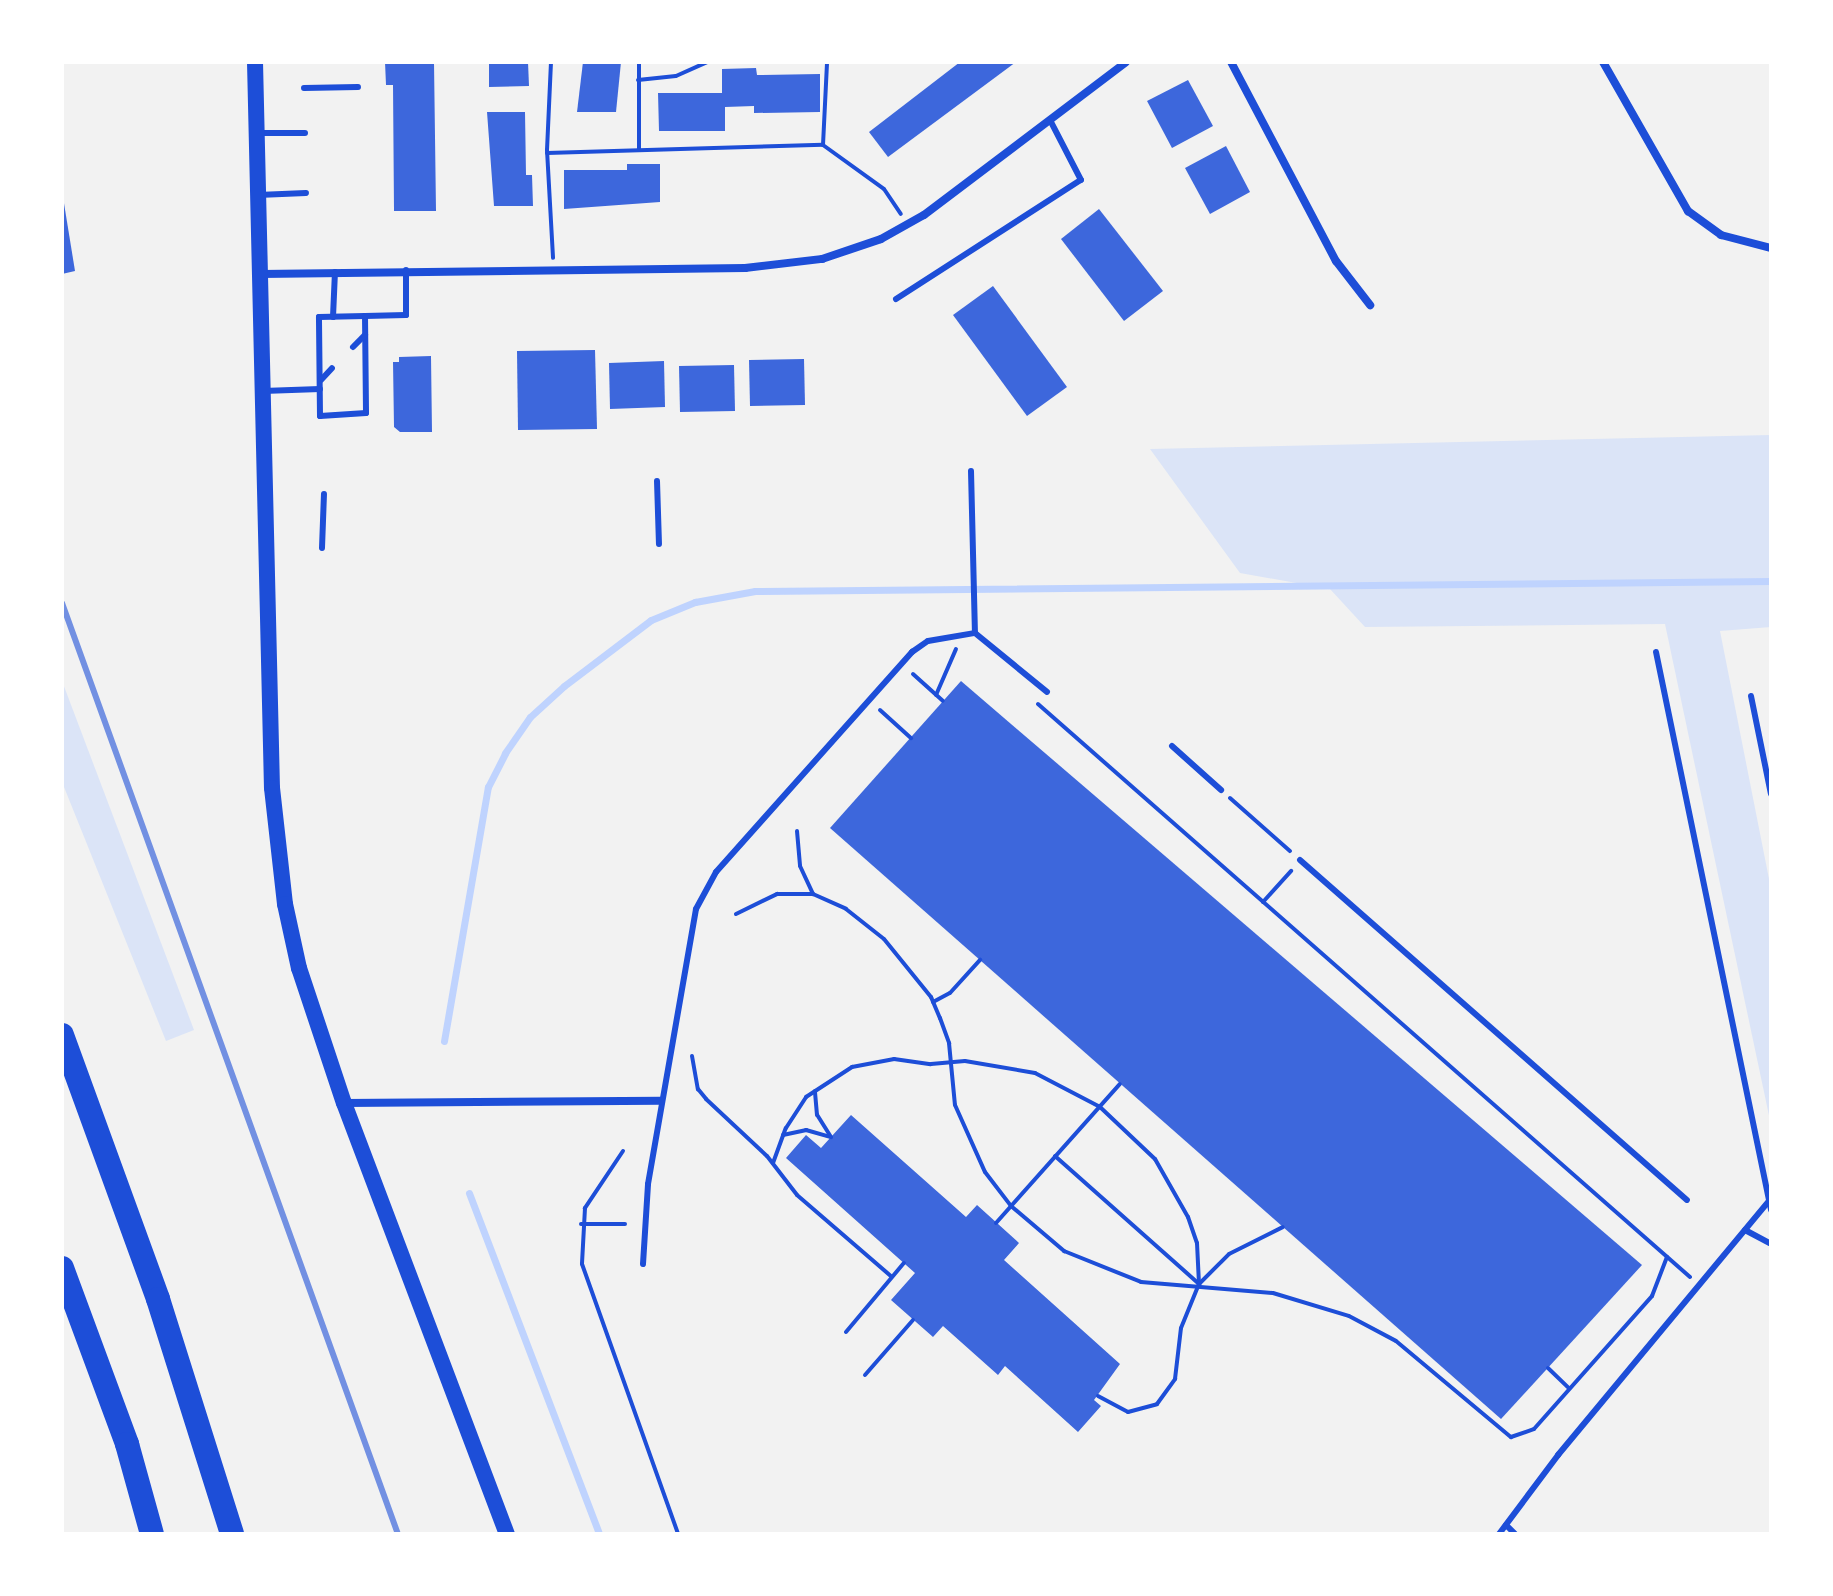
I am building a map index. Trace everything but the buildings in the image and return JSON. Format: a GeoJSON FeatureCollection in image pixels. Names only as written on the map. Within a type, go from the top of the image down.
{"type":"FeatureCollection","features":[{"type":"Feature","properties":{"kind":"highway"},"geometry":{"type":"LineString","coordinates":[[62,1035],[158,1299],[232,1534]]}},
{"type":"Feature","properties":{"kind":"highway"},"geometry":{"type":"LineString","coordinates":[[62,1268],[127,1444],[152,1534]]}},
{"type":"Feature","properties":{"kind":"main road"},"geometry":{"type":"LineString","coordinates":[[255,62],[276,844],[294,947],[344,1103],[507,1534]]}},
{"type":"Feature","properties":{"kind":"street"},"geometry":{"type":"LineString","coordinates":[[260,274],[808,262],[862,246],[909,225],[1126,62]]}},
{"type":"Feature","properties":{"kind":"street"},"geometry":{"type":"LineString","coordinates":[[1231,62],[1336,261],[1370,305]]}},
{"type":"Feature","properties":{"kind":"street"},"geometry":{"type":"LineString","coordinates":[[1603,62],[1688,211],[1721,235],[1771,248]]}},
{"type":"Feature","properties":{"kind":"street"},"geometry":{"type":"LineString","coordinates":[[344,1103],[661,1101]]}},
{"type":"Feature","properties":{"kind":"lane"},"geometry":{"type":"LineString","coordinates":[[304,88],[358,87]]}},
{"type":"Feature","properties":{"kind":"lane"},"geometry":{"type":"LineString","coordinates":[[896,299],[1081,180],[1050,120]]}},
{"type":"Feature","properties":{"kind":"lane"},"geometry":{"type":"LineString","coordinates":[[257,133],[305,133]]}},
{"type":"Feature","properties":{"kind":"lane"},"geometry":{"type":"LineString","coordinates":[[258,195],[306,193]]}},
{"type":"Feature","properties":{"kind":"lane"},"geometry":{"type":"LineString","coordinates":[[365,316],[366,413],[320,416],[319,317],[406,315],[406,270]]}},
{"type":"Feature","properties":{"kind":"lane"},"geometry":{"type":"LineString","coordinates":[[333,317],[335,272]]}},
{"type":"Feature","properties":{"kind":"lane"},"geometry":{"type":"LineString","coordinates":[[353,347],[365,335]]}},
{"type":"Feature","properties":{"kind":"lane"},"geometry":{"type":"LineString","coordinates":[[320,381],[332,368]]}},
{"type":"Feature","properties":{"kind":"lane"},"geometry":{"type":"LineString","coordinates":[[263,391],[320,389]]}},
{"type":"Feature","properties":{"kind":"lane"},"geometry":{"type":"LineString","coordinates":[[971,471],[975,633]]}},
{"type":"Feature","properties":{"kind":"lane"},"geometry":{"type":"LineString","coordinates":[[657,481],[659,544]]}},
{"type":"Feature","properties":{"kind":"lane"},"geometry":{"type":"LineString","coordinates":[[322,548],[324,494]]}},
{"type":"Feature","properties":{"kind":"lane"},"geometry":{"type":"LineString","coordinates":[[643,1264],[661,1101],[696,909],[705,888],[912,652],[944,636],[975,633],[1047,692]]}},
{"type":"Feature","properties":{"kind":"lane"},"geometry":{"type":"LineString","coordinates":[[1656,652],[1771,1210]]}},
{"type":"Feature","properties":{"kind":"lane"},"geometry":{"type":"LineString","coordinates":[[1751,696],[1771,794]]}},
{"type":"Feature","properties":{"kind":"lane"},"geometry":{"type":"LineString","coordinates":[[1172,746],[1221,790]]}},
{"type":"Feature","properties":{"kind":"lane"},"geometry":{"type":"LineString","coordinates":[[1300,860],[1687,1200]]}},
{"type":"Feature","properties":{"kind":"lane"},"geometry":{"type":"LineString","coordinates":[[1499,1534],[1558,1455],[1769,1201]]}},
{"type":"Feature","properties":{"kind":"lane"},"geometry":{"type":"LineString","coordinates":[[1745,1230],[1771,1244]]}},
{"type":"Feature","properties":{"kind":"lane"},"geometry":{"type":"LineString","coordinates":[[1506,1525],[1515,1534]]}},
{"type":"Feature","properties":{"kind":"path"},"geometry":{"type":"LineString","coordinates":[[551,62],[547,153],[554,269]]}},
{"type":"Feature","properties":{"kind":"path"},"geometry":{"type":"LineString","coordinates":[[639,62],[639,150]]}},
{"type":"Feature","properties":{"kind":"path"},"geometry":{"type":"LineString","coordinates":[[638,80],[683,74],[707,62]]}},
{"type":"Feature","properties":{"kind":"path"},"geometry":{"type":"LineString","coordinates":[[823,145],[827,62]]}},
{"type":"Feature","properties":{"kind":"path"},"geometry":{"type":"LineString","coordinates":[[547,153],[823,145],[884,189],[909,225]]}},
{"type":"Feature","properties":{"kind":"path"},"geometry":{"type":"LineString","coordinates":[[936,695],[958,649],[945,650]]}},
{"type":"Feature","properties":{"kind":"path"},"geometry":{"type":"LineString","coordinates":[[905,683],[919,667]]}},
{"type":"Feature","properties":{"kind":"path"},"geometry":{"type":"LineString","coordinates":[[913,674],[943,701]]}},
{"type":"Feature","properties":{"kind":"path"},"geometry":{"type":"LineString","coordinates":[[872,719],[888,701]]}},
{"type":"Feature","properties":{"kind":"path"},"geometry":{"type":"LineString","coordinates":[[1034,701],[1700,1286]]}},
{"type":"Feature","properties":{"kind":"path"},"geometry":{"type":"LineString","coordinates":[[880,710],[911,738]]}},
{"type":"Feature","properties":{"kind":"path"},"geometry":{"type":"LineString","coordinates":[[1221,790],[1300,860],[1263,902]]}},
{"type":"Feature","properties":{"kind":"path"},"geometry":{"type":"LineString","coordinates":[[797,831],[800,866],[813,894]]}},
{"type":"Feature","properties":{"kind":"path"},"geometry":{"type":"LineString","coordinates":[[736,914],[777,894],[813,894],[846,909],[884,939],[933,1002],[949,1043],[962,1128],[1011,1206],[1055,1245],[1102,1270],[1158,1284],[1199,1284],[1292,1297],[1371,1326],[1396,1341],[1511,1437],[1534,1429],[1652,1296],[1667,1257]]}},
{"type":"Feature","properties":{"kind":"path"},"geometry":{"type":"LineString","coordinates":[[933,1002],[950,993],[980,960]]}},
{"type":"Feature","properties":{"kind":"path"},"geometry":{"type":"LineString","coordinates":[[692,1056],[698,1089],[773,1163],[797,1195],[892,1277]]}},
{"type":"Feature","properties":{"kind":"path"},"geometry":{"type":"LineString","coordinates":[[773,1163],[783,1135],[816,1089],[837,1073],[875,1061],[982,1062],[1035,1073],[1100,1107],[1137,1139],[1175,1190],[1197,1243],[1199,1284]]}},
{"type":"Feature","properties":{"kind":"path"},"geometry":{"type":"LineString","coordinates":[[996,1223],[1120,1084]]}},
{"type":"Feature","properties":{"kind":"path"},"geometry":{"type":"LineString","coordinates":[[783,1135],[806,1130],[831,1137],[817,1115],[816,1089]]}},
{"type":"Feature","properties":{"kind":"path"},"geometry":{"type":"LineString","coordinates":[[623,1151],[592,1191],[581,1224],[582,1264],[678,1534]]}},
{"type":"Feature","properties":{"kind":"path"},"geometry":{"type":"LineString","coordinates":[[1055,1156],[1199,1284]]}},
{"type":"Feature","properties":{"kind":"path"},"geometry":{"type":"LineString","coordinates":[[581,1224],[625,1224]]}},
{"type":"Feature","properties":{"kind":"path"},"geometry":{"type":"LineString","coordinates":[[1098,1396],[1112,1407],[1143,1411],[1169,1391],[1181,1328],[1199,1284],[1229,1254],[1283,1227]]}},
{"type":"Feature","properties":{"kind":"path"},"geometry":{"type":"LineString","coordinates":[[846,1332],[904,1263]]}},
{"type":"Feature","properties":{"kind":"path"},"geometry":{"type":"LineString","coordinates":[[865,1375],[913,1320]]}},
{"type":"Feature","properties":{"kind":"path"},"geometry":{"type":"LineString","coordinates":[[1548,1368],[1569,1388]]}},
{"type":"Feature","properties":{"kind":"shaded area"},"geometry":{"type":"Polygon","coordinates":[[[1771,435],[1771,627],[1720,631],[1771,889],[1771,1125],[1665,624],[1365,627],[1330,589],[1240,573],[1150,449],[1771,435]]]}},
{"type":"Feature","properties":{"kind":"shaded area"},"geometry":{"type":"Polygon","coordinates":[[[62,681],[194,1030],[166,1041],[62,782],[62,681]]]}},
{"type":"Feature","properties":{"kind":"waterway"},"geometry":{"type":"LineString","coordinates":[[444,1041],[488,787],[505,753],[530,717],[564,686],[651,620],[695,602],[755,591],[1771,581]]}},
{"type":"Feature","properties":{"kind":"waterway"},"geometry":{"type":"LineString","coordinates":[[469,1193],[599,1534]]}},
{"type":"Feature","properties":{"kind":"railway"},"geometry":{"type":"LineString","coordinates":[[62,603],[398,1534]]}}]}
